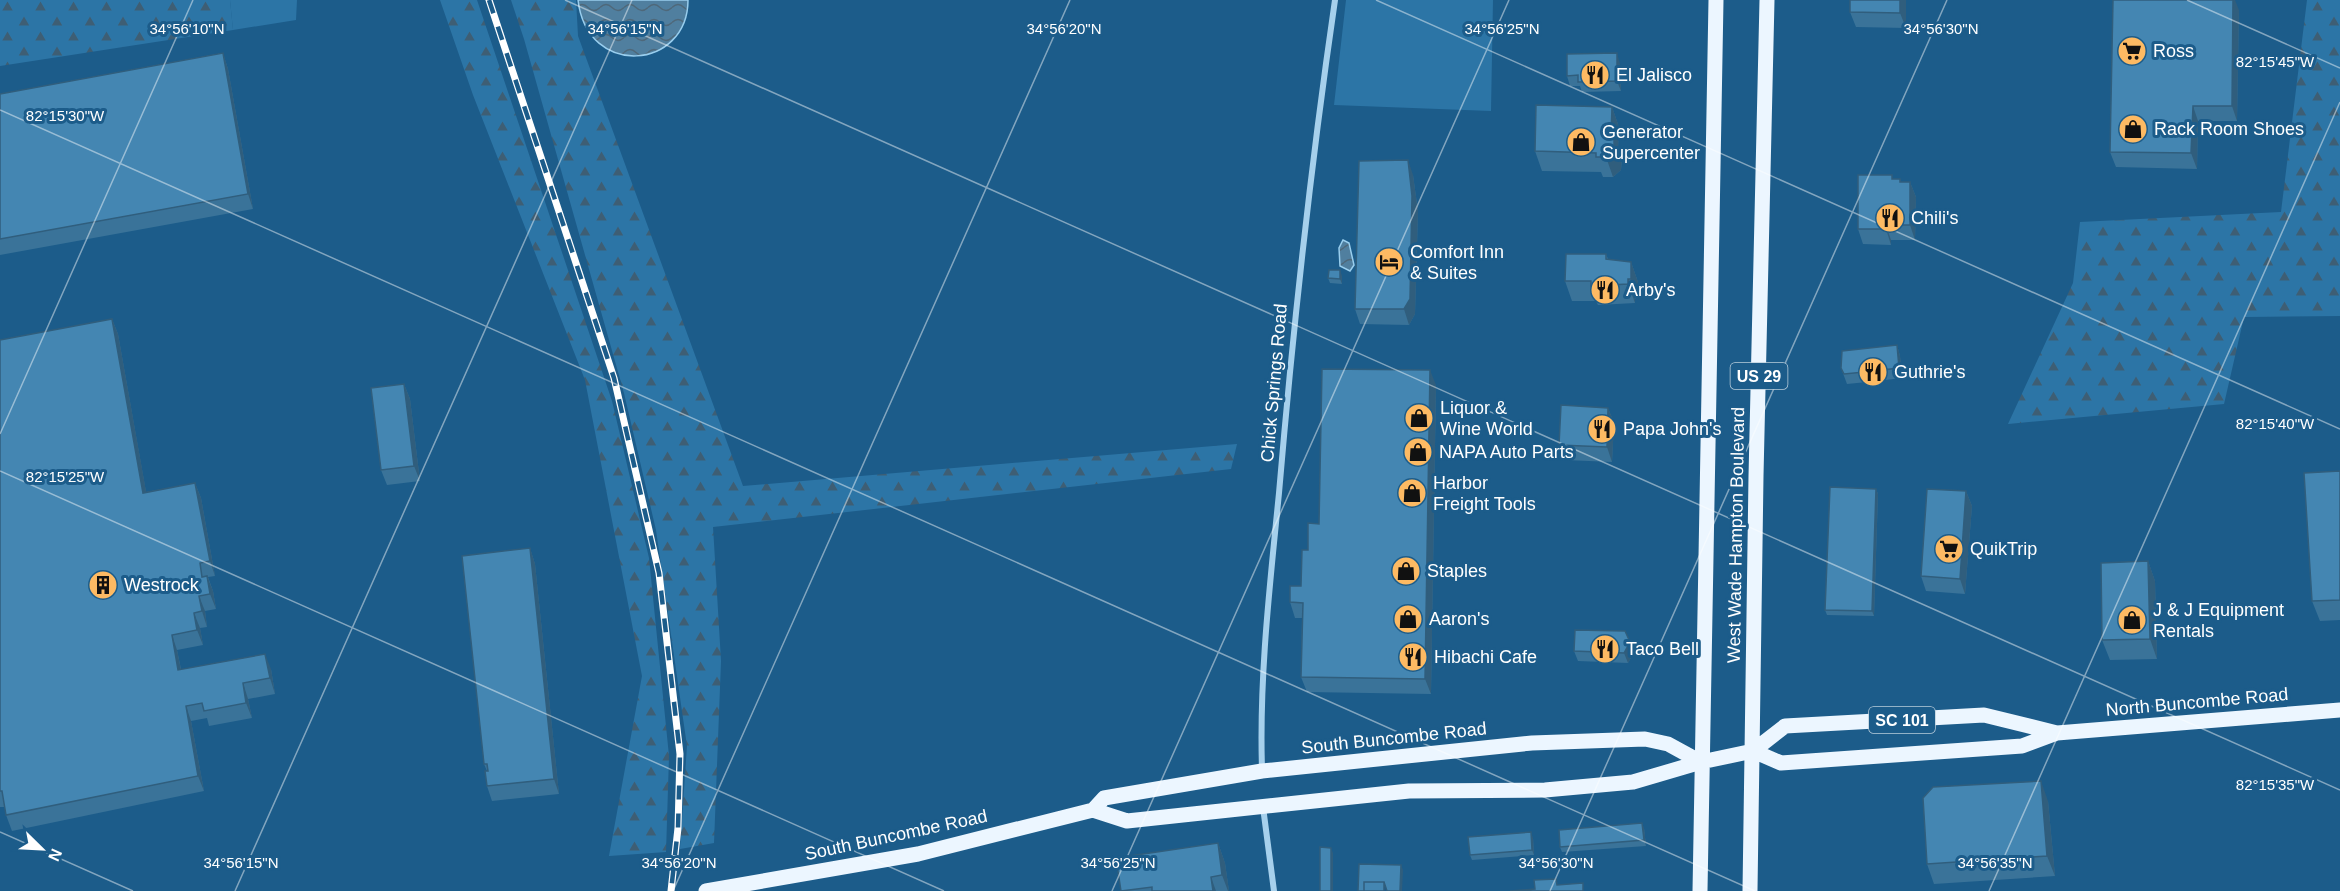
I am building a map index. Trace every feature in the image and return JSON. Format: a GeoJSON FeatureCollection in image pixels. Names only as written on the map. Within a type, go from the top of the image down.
{"type":"FeatureCollection","features":[{"type":"Feature","properties":{"kind":"main road","name":"West Wade Hampton Boulevard"},"geometry":{"type":"LineString","coordinates":[[1700,891],[1716,0]]}},
{"type":"Feature","properties":{"kind":"main road","name":"West Wade Hampton Boulevard"},"geometry":{"type":"LineString","coordinates":[[1750,891],[1767,0]]}},
{"type":"Feature","properties":{"kind":"main road","name":"North Buncombe Road"},"geometry":{"type":"LineString","coordinates":[[1752,751],[1781,763],[2022,746],[2057,733],[2340,710]]}},
{"type":"Feature","properties":{"kind":"main road","name":"North Buncombe Road"},"geometry":{"type":"LineString","coordinates":[[1752,751],[1785,726],[1984,715],[2057,733]]}},
{"type":"Feature","properties":{"kind":"main road","name":"South Buncombe Road"},"geometry":{"type":"LineString","coordinates":[[706,891],[918,854],[1093,810],[1104,798],[1262,771],[1532,743],[1644,738],[1668,744],[1701,762]]}},
{"type":"Feature","properties":{"kind":"main road"},"geometry":{"type":"LineString","coordinates":[[1093,810],[1127,821],[1409,791],[1545,790],[1632,782],[1701,762],[1752,751]]}},
{"type":"Feature","properties":{"kind":"street","name":"Chick Springs Road"},"geometry":{"type":"LineString","coordinates":[[1262,771],[1261,704],[1288,381],[1309,182],[1335,0]]}},
{"type":"Feature","properties":{"kind":"street"},"geometry":{"type":"LineString","coordinates":[[1263,806],[1274,891]]}},
{"type":"Feature","properties":{"kind":"green space"},"geometry":{"type":"Polygon","coordinates":[[[0,0],[230,0],[233,30],[0,66],[0,0]]]}},
{"type":"Feature","properties":{"kind":"green space"},"geometry":{"type":"Polygon","coordinates":[[[230,0],[297,0],[296,20],[233,30],[230,0]]]}},
{"type":"Feature","properties":{"kind":"green space"},"geometry":{"type":"Polygon","coordinates":[[[440,0],[477,0],[612,401],[649,558],[669,756],[666,852],[609,856],[642,676],[585,380],[473,95],[440,0]]]}},
{"type":"Feature","properties":{"kind":"green space"},"geometry":{"type":"Polygon","coordinates":[[[511,0],[576,0],[578,36],[743,486],[1237,444],[1231,469],[713,527],[721,661],[714,843],[680,849],[687,746],[656,530],[624,393],[511,0]]]}},
{"type":"Feature","properties":{"kind":"green space"},"geometry":{"type":"Polygon","coordinates":[[[1346,0],[1493,0],[1491,111],[1334,105],[1346,0]]]}},
{"type":"Feature","properties":{"kind":"green space"},"geometry":{"type":"Polygon","coordinates":[[[2307,0],[2340,0],[2340,316],[2244,317],[2224,404],[2008,424],[2073,283],[2080,222],[2281,212],[2307,0]]]}},
{"type":"Feature","properties":{"kind":"water"},"geometry":{"type":"Polygon","coordinates":[[[578,0],[688,0],[684,23],[672,41],[656,52],[636,56],[617,53],[599,43],[585,26],[578,0]]]}},
{"type":"Feature","properties":{"kind":"water"},"geometry":{"type":"Polygon","coordinates":[[[1343,240],[1349,243],[1354,265],[1350,271],[1340,266],[1339,248],[1343,240]]]}},
{"type":"Feature","properties":{"kind":"building"},"geometry":{"type":"Polygon","coordinates":[[[1850,0],[1900,0],[1900,13],[1850,12],[1850,0]]]}},
{"type":"Feature","properties":{"kind":"building"},"geometry":{"type":"Polygon","coordinates":[[[2113,0],[2233,0],[2232,106],[2193,106],[2191,153],[2110,152],[2113,0]]]}},
{"type":"Feature","properties":{"kind":"building"},"geometry":{"type":"Polygon","coordinates":[[[223,53],[248,194],[0,239],[0,94],[223,53]]]}},
{"type":"Feature","properties":{"kind":"building"},"geometry":{"type":"Polygon","coordinates":[[[1617,53],[1617,81],[1578,82],[1578,75],[1567,76],[1567,54],[1617,53]]]}},
{"type":"Feature","properties":{"kind":"building"},"geometry":{"type":"Polygon","coordinates":[[[1536,105],[1612,107],[1611,137],[1614,137],[1614,150],[1606,157],[1596,157],[1596,153],[1535,151],[1536,105]]]}},
{"type":"Feature","properties":{"kind":"building","name":"Comfort Inn & Suites"},"geometry":{"type":"Polygon","coordinates":[[[1408,160],[1412,196],[1410,299],[1404,309],[1355,309],[1359,161],[1408,160]]]}},
{"type":"Feature","properties":{"kind":"building","name":"Chili's"},"geometry":{"type":"Polygon","coordinates":[[[1858,175],[1892,175],[1892,179],[1910,182],[1910,225],[1886,225],[1886,229],[1858,229],[1858,175]]]}},
{"type":"Feature","properties":{"kind":"building"},"geometry":{"type":"Polygon","coordinates":[[[1566,254],[1606,254],[1606,259],[1631,262],[1631,279],[1628,279],[1628,284],[1591,286],[1591,281],[1565,281],[1566,254]]]}},
{"type":"Feature","properties":{"kind":"building"},"geometry":{"type":"Polygon","coordinates":[[[1329,270],[1340,270],[1340,279],[1328,278],[1329,270]]]}},
{"type":"Feature","properties":{"kind":"building","name":"Westrock"},"geometry":{"type":"Polygon","coordinates":[[[112,319],[143,493],[195,483],[210,561],[200,563],[202,577],[207,576],[210,594],[199,596],[202,611],[194,613],[197,630],[172,635],[178,670],[265,654],[270,678],[243,683],[246,703],[204,711],[202,703],[186,706],[198,776],[6,815],[2,791],[0,791],[0,340],[112,319]]]}},
{"type":"Feature","properties":{"kind":"building"},"geometry":{"type":"Polygon","coordinates":[[[1897,345],[1899,368],[1874,371],[1874,374],[1864,375],[1864,372],[1844,374],[1841,368],[1842,351],[1897,345]]]}},
{"type":"Feature","properties":{"kind":"building"},"geometry":{"type":"Polygon","coordinates":[[[1322,369],[1430,370],[1425,679],[1301,677],[1303,603],[1290,602],[1290,586],[1301,586],[1302,550],[1308,550],[1308,523],[1319,524],[1322,369]]]}},
{"type":"Feature","properties":{"kind":"building"},"geometry":{"type":"Polygon","coordinates":[[[404,384],[414,466],[381,470],[371,388],[404,384]]]}},
{"type":"Feature","properties":{"kind":"building"},"geometry":{"type":"Polygon","coordinates":[[[1561,405],[1608,408],[1607,447],[1559,445],[1561,405]]]}},
{"type":"Feature","properties":{"kind":"building"},"geometry":{"type":"Polygon","coordinates":[[[2340,471],[2340,600],[2312,601],[2304,473],[2340,471]]]}},
{"type":"Feature","properties":{"kind":"building"},"geometry":{"type":"Polygon","coordinates":[[[1830,487],[1876,489],[1872,611],[1825,610],[1830,487]]]}},
{"type":"Feature","properties":{"kind":"building","name":"QuikTrip"},"geometry":{"type":"Polygon","coordinates":[[[1927,489],[1966,491],[1960,579],[1921,576],[1927,489]]]}},
{"type":"Feature","properties":{"kind":"building"},"geometry":{"type":"Polygon","coordinates":[[[530,548],[554,779],[487,786],[485,771],[488,771],[487,764],[484,764],[462,556],[530,548]]]}},
{"type":"Feature","properties":{"kind":"building","name":"J & J Equipment Rentals"},"geometry":{"type":"Polygon","coordinates":[[[2148,561],[2150,639],[2102,640],[2101,563],[2148,561]]]}},
{"type":"Feature","properties":{"kind":"building"},"geometry":{"type":"Polygon","coordinates":[[[1575,630],[1625,631],[1630,642],[1624,653],[1574,651],[1575,630]]]}},
{"type":"Feature","properties":{"kind":"building"},"geometry":{"type":"Polygon","coordinates":[[[2041,781],[2047,856],[1927,864],[1923,798],[1933,787],[2041,781]]]}},
{"type":"Feature","properties":{"kind":"building"},"geometry":{"type":"Polygon","coordinates":[[[1642,823],[1644,840],[1560,847],[1559,830],[1642,823]]]}},
{"type":"Feature","properties":{"kind":"building"},"geometry":{"type":"Polygon","coordinates":[[[1531,832],[1532,850],[1470,855],[1468,837],[1531,832]]]}},
{"type":"Feature","properties":{"kind":"building"},"geometry":{"type":"Polygon","coordinates":[[[1218,843],[1222,875],[1211,877],[1213,891],[1152,891],[1152,887],[1121,891],[1116,858],[1218,843]]]}},
{"type":"Feature","properties":{"kind":"building"},"geometry":{"type":"Polygon","coordinates":[[[1320,847],[1331,848],[1331,891],[1320,891],[1320,847]]]}},
{"type":"Feature","properties":{"kind":"building"},"geometry":{"type":"Polygon","coordinates":[[[1359,864],[1401,865],[1400,891],[1387,891],[1384,882],[1364,882],[1364,891],[1358,891],[1359,864]]]}},
{"type":"Feature","properties":{"kind":"building"},"geometry":{"type":"Polygon","coordinates":[[[1556,879],[1557,885],[1583,883],[1583,891],[1510,891],[1535,889],[1534,880],[1556,879]]]}},
{"type":"Feature","properties":{"kind":"building"},"geometry":{"type":"Polygon","coordinates":[[[1364,882],[1384,882],[1384,891],[1364,891],[1364,882]]]}},
{"type":"Feature","properties":{"kind":"railway"},"geometry":{"type":"LineString","coordinates":[[489,0],[614,378],[659,573],[680,754],[678,828],[671,891]]}},
{"type":"Feature","properties":{"kind":"place","name":"Ross"},"geometry":{"type":"Point","coordinates":[2132,51]}},
{"type":"Feature","properties":{"kind":"place","name":"El Jalisco"},"geometry":{"type":"Point","coordinates":[1595,75]}},
{"type":"Feature","properties":{"kind":"place","name":"Rack Room Shoes"},"geometry":{"type":"Point","coordinates":[2133,129]}},
{"type":"Feature","properties":{"kind":"place","name":"Generator Supercenter"},"geometry":{"type":"Point","coordinates":[1581,142]}},
{"type":"Feature","properties":{"kind":"place","name":"Chili's"},"geometry":{"type":"Point","coordinates":[1890,218]}},
{"type":"Feature","properties":{"kind":"place","name":"Comfort Inn & Suites"},"geometry":{"type":"Point","coordinates":[1389,262]}},
{"type":"Feature","properties":{"kind":"place","name":"Arby's"},"geometry":{"type":"Point","coordinates":[1605,290]}},
{"type":"Feature","properties":{"kind":"place","name":"Guthrie's"},"geometry":{"type":"Point","coordinates":[1873,372]}},
{"type":"Feature","properties":{"kind":"place","name":"Liquor & Wine World"},"geometry":{"type":"Point","coordinates":[1419,418]}},
{"type":"Feature","properties":{"kind":"place","name":"Papa John's"},"geometry":{"type":"Point","coordinates":[1602,429]}},
{"type":"Feature","properties":{"kind":"place","name":"NAPA Auto Parts"},"geometry":{"type":"Point","coordinates":[1418,452]}},
{"type":"Feature","properties":{"kind":"place","name":"Harbor Freight Tools"},"geometry":{"type":"Point","coordinates":[1412,493]}},
{"type":"Feature","properties":{"kind":"place","name":"QuikTrip"},"geometry":{"type":"Point","coordinates":[1949,549]}},
{"type":"Feature","properties":{"kind":"place","name":"Staples"},"geometry":{"type":"Point","coordinates":[1406,571]}},
{"type":"Feature","properties":{"kind":"place","name":"Westrock"},"geometry":{"type":"Point","coordinates":[103,585]}},
{"type":"Feature","properties":{"kind":"place","name":"Aaron's"},"geometry":{"type":"Point","coordinates":[1408,619]}},
{"type":"Feature","properties":{"kind":"place","name":"J & J Equipment Rentals"},"geometry":{"type":"Point","coordinates":[2132,620]}},
{"type":"Feature","properties":{"kind":"place","name":"Taco Bell"},"geometry":{"type":"Point","coordinates":[1605,649]}},
{"type":"Feature","properties":{"kind":"place","name":"Hibachi Cafe"},"geometry":{"type":"Point","coordinates":[1413,657]}}]}
